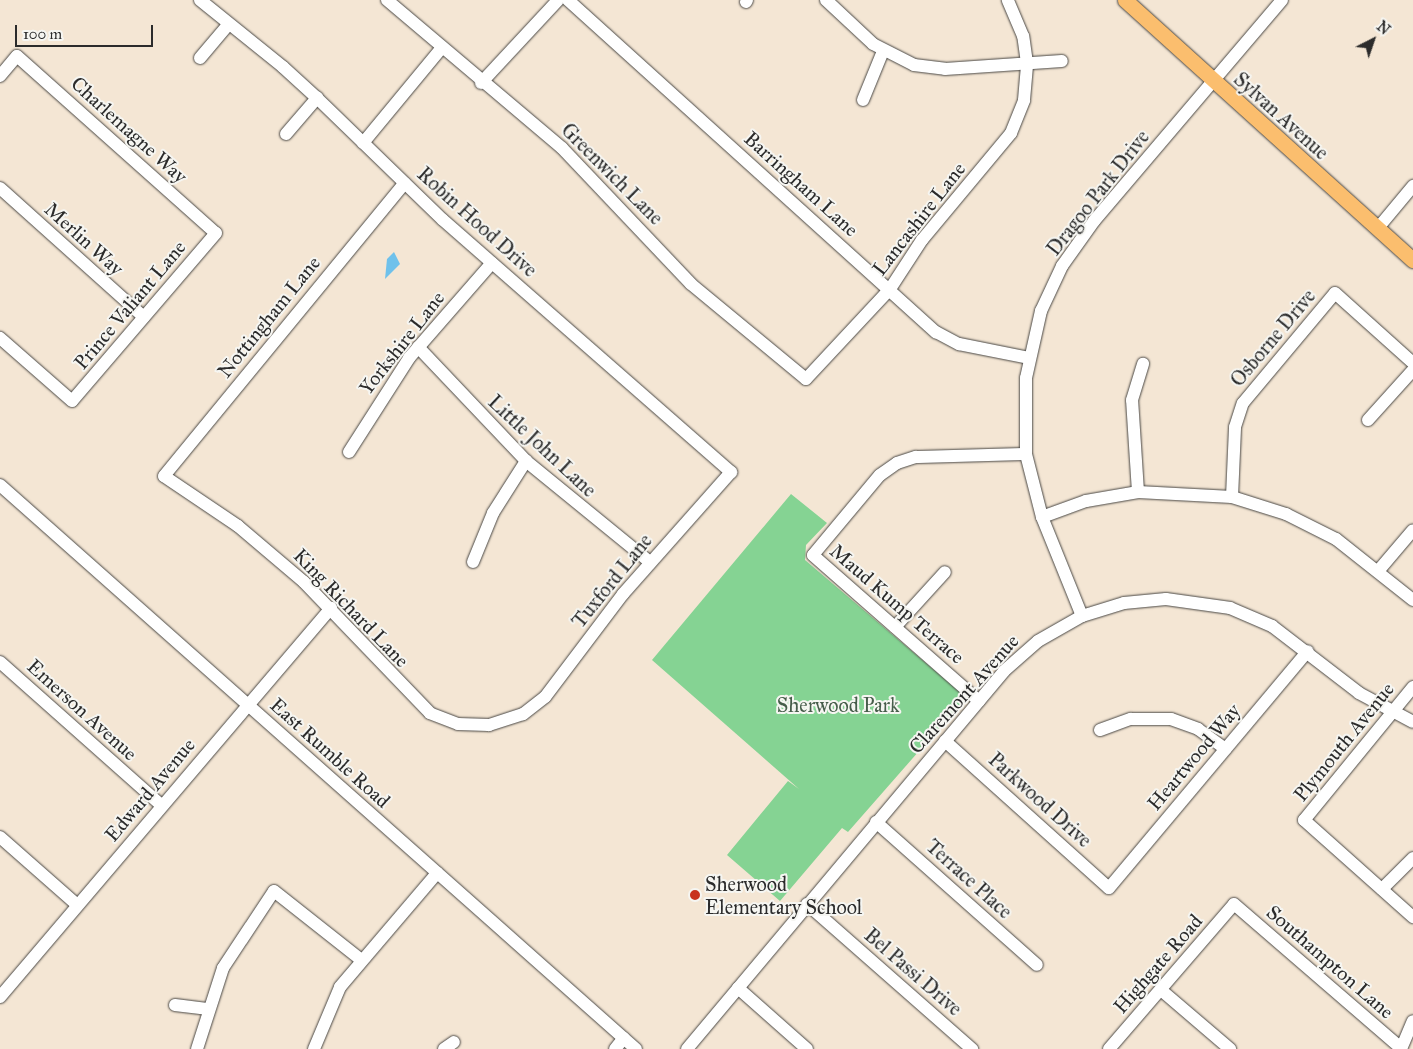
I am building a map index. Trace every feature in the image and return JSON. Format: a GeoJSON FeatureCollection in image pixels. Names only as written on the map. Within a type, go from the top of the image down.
{"type":"FeatureCollection","features":[{"type":"Feature","properties":{"kind":"main road","name":"Sylvan Avenue"},"geometry":{"type":"LineString","coordinates":[[1125,0],[1413,260]]}},
{"type":"Feature","properties":{"kind":"street","name":"Robin Hood Drive"},"geometry":{"type":"LineString","coordinates":[[200,0],[317,98],[363,144],[492,263],[731,472]]}},
{"type":"Feature","properties":{"kind":"street","name":"Greenwich Lane"},"geometry":{"type":"LineString","coordinates":[[386,0],[440,50],[481,82],[597,182],[691,284],[806,379]]}},
{"type":"Feature","properties":{"kind":"street"},"geometry":{"type":"LineString","coordinates":[[481,82],[558,0]]}},
{"type":"Feature","properties":{"kind":"street","name":"Barringham Lane"},"geometry":{"type":"LineString","coordinates":[[568,0],[948,340],[1028,358]]}},
{"type":"Feature","properties":{"kind":"street"},"geometry":{"type":"LineString","coordinates":[[826,0],[884,51],[929,68],[1062,61]]}},
{"type":"Feature","properties":{"kind":"street","name":"Lancashire Lane"},"geometry":{"type":"LineString","coordinates":[[806,379],[890,289],[922,240],[1011,133],[1024,100],[1027,64],[1021,29],[1008,0]]}},
{"type":"Feature","properties":{"kind":"street","name":"Dragoo Park Drive"},"geometry":{"type":"LineString","coordinates":[[1082,616],[1042,517],[1026,454],[1024,402],[1028,358],[1041,311],[1076,244],[1282,0]]}},
{"type":"Feature","properties":{"kind":"street"},"geometry":{"type":"LineString","coordinates":[[200,58],[228,25]]}},
{"type":"Feature","properties":{"kind":"street"},"geometry":{"type":"LineString","coordinates":[[363,144],[440,50]]}},
{"type":"Feature","properties":{"kind":"street"},"geometry":{"type":"LineString","coordinates":[[863,100],[884,51]]}},
{"type":"Feature","properties":{"kind":"street","name":"Charlemagne Way"},"geometry":{"type":"LineString","coordinates":[[0,76],[17,56],[216,233]]}},
{"type":"Feature","properties":{"kind":"street"},"geometry":{"type":"LineString","coordinates":[[286,134],[317,98]]}},
{"type":"Feature","properties":{"kind":"street","name":"Nottingham Lane"},"geometry":{"type":"LineString","coordinates":[[164,476],[405,183]]}},
{"type":"Feature","properties":{"kind":"street"},"geometry":{"type":"LineString","coordinates":[[1378,228],[1413,186]]}},
{"type":"Feature","properties":{"kind":"street","name":"Merlin Way"},"geometry":{"type":"LineString","coordinates":[[0,188],[144,317]]}},
{"type":"Feature","properties":{"kind":"street","name":"Prince Valiant Lane"},"geometry":{"type":"LineString","coordinates":[[0,338],[72,401],[216,233]]}},
{"type":"Feature","properties":{"kind":"street","name":"Yorkshire Lane"},"geometry":{"type":"LineString","coordinates":[[349,452],[418,347],[492,263]]}},
{"type":"Feature","properties":{"kind":"street","name":"Osborne Drive"},"geometry":{"type":"LineString","coordinates":[[1232,498],[1235,427],[1243,403],[1335,293],[1413,363]]}},
{"type":"Feature","properties":{"kind":"street","name":"Little John Lane"},"geometry":{"type":"LineString","coordinates":[[418,347],[526,461],[650,562]]}},
{"type":"Feature","properties":{"kind":"street"},"geometry":{"type":"LineString","coordinates":[[1138,492],[1132,417],[1143,364]]}},
{"type":"Feature","properties":{"kind":"street"},"geometry":{"type":"LineString","coordinates":[[1368,420],[1413,370]]}},
{"type":"Feature","properties":{"kind":"street","name":"Maud Kump Terrace"},"geometry":{"type":"LineString","coordinates":[[979,701],[813,555],[880,475],[897,463],[916,457],[1026,454]]}},
{"type":"Feature","properties":{"kind":"street"},"geometry":{"type":"LineString","coordinates":[[473,562],[493,513],[526,461]]}},
{"type":"Feature","properties":{"kind":"street","name":"Tuxford Lane"},"geometry":{"type":"LineString","coordinates":[[523,714],[554,686],[650,562],[731,472]]}},
{"type":"Feature","properties":{"kind":"street","name":"King Richard Lane"},"geometry":{"type":"LineString","coordinates":[[164,476],[251,537],[331,608],[430,713],[458,724],[481,726],[523,714]]}},
{"type":"Feature","properties":{"kind":"street","name":"East Rumble Road"},"geometry":{"type":"LineString","coordinates":[[0,485],[636,1049]]}},
{"type":"Feature","properties":{"kind":"street"},"geometry":{"type":"LineString","coordinates":[[1042,517],[1086,501],[1138,492],[1232,498],[1312,525],[1379,570],[1413,600]]}},
{"type":"Feature","properties":{"kind":"street"},"geometry":{"type":"LineString","coordinates":[[1379,570],[1413,530]]}},
{"type":"Feature","properties":{"kind":"street"},"geometry":{"type":"LineString","coordinates":[[895,627],[945,572]]}},
{"type":"Feature","properties":{"kind":"street","name":"Claremont Avenue"},"geometry":{"type":"LineString","coordinates":[[687,1049],[876,822],[1020,655],[1082,616],[1143,600],[1196,601],[1252,616],[1308,651],[1359,693],[1394,714],[1413,722]]}},
{"type":"Feature","properties":{"kind":"street","name":"Edward Avenue"},"geometry":{"type":"LineString","coordinates":[[0,997],[161,805],[331,608]]}},
{"type":"Feature","properties":{"kind":"street","name":"Heartwood Way"},"geometry":{"type":"LineString","coordinates":[[1109,888],[1308,651]]}},
{"type":"Feature","properties":{"kind":"street","name":"Emerson Avenue"},"geometry":{"type":"LineString","coordinates":[[0,662],[161,805]]}},
{"type":"Feature","properties":{"kind":"street","name":"Plymouth Avenue"},"geometry":{"type":"LineString","coordinates":[[1382,890],[1304,820],[1394,714],[1413,686]]}},
{"type":"Feature","properties":{"kind":"street"},"geometry":{"type":"LineString","coordinates":[[1100,730],[1137,718],[1171,719],[1198,729],[1226,750]]}},
{"type":"Feature","properties":{"kind":"street","name":"Parkwood Drive"},"geometry":{"type":"LineString","coordinates":[[945,741],[1109,888]]}},
{"type":"Feature","properties":{"kind":"street","name":"Terrace Place"},"geometry":{"type":"LineString","coordinates":[[876,822],[1037,965]]}},
{"type":"Feature","properties":{"kind":"street"},"geometry":{"type":"LineString","coordinates":[[0,837],[77,905]]}},
{"type":"Feature","properties":{"kind":"street"},"geometry":{"type":"LineString","coordinates":[[1413,858],[1382,890],[1413,917]]}},
{"type":"Feature","properties":{"kind":"street"},"geometry":{"type":"LineString","coordinates":[[314,1049],[340,988],[360,959],[437,873]]}},
{"type":"Feature","properties":{"kind":"street"},"geometry":{"type":"LineString","coordinates":[[197,1049],[207,1009],[232,952],[274,891],[360,959]]}},
{"type":"Feature","properties":{"kind":"street","name":"Bel Passi Drive"},"geometry":{"type":"LineString","coordinates":[[807,904],[972,1049]]}},
{"type":"Feature","properties":{"kind":"street","name":"Highgate Road"},"geometry":{"type":"LineString","coordinates":[[1109,1049],[1234,904]]}},
{"type":"Feature","properties":{"kind":"street","name":"Southampton Lane"},"geometry":{"type":"LineString","coordinates":[[1234,904],[1401,1049]]}},
{"type":"Feature","properties":{"kind":"street"},"geometry":{"type":"LineString","coordinates":[[738,988],[807,1049]]}},
{"type":"Feature","properties":{"kind":"street"},"geometry":{"type":"LineString","coordinates":[[1161,990],[1230,1049]]}},
{"type":"Feature","properties":{"kind":"street"},"geometry":{"type":"LineString","coordinates":[[175,1005],[207,1009]]}},
{"type":"Feature","properties":{"kind":"street"},"geometry":{"type":"LineString","coordinates":[[1401,1049],[1413,1021]]}},
{"type":"Feature","properties":{"kind":"street"},"geometry":{"type":"LineString","coordinates":[[616,1049],[624,1038]]}},
{"type":"Feature","properties":{"kind":"green space","name":"Sherwood Park"},"geometry":{"type":"Polygon","coordinates":[[[791,494],[827,523],[806,545],[805,560],[961,693],[962,702],[848,832],[842,828],[780,901],[727,855],[788,781],[799,789],[652,660],[791,494]]]}},
{"type":"Feature","properties":{"kind":"water"},"geometry":{"type":"Polygon","coordinates":[[[394,252],[400,264],[385,279],[387,259],[394,252]]]}},
{"type":"Feature","properties":{"kind":"place","name":"Sherwood Elementary School"},"geometry":{"type":"Point","coordinates":[695,895]}}]}
